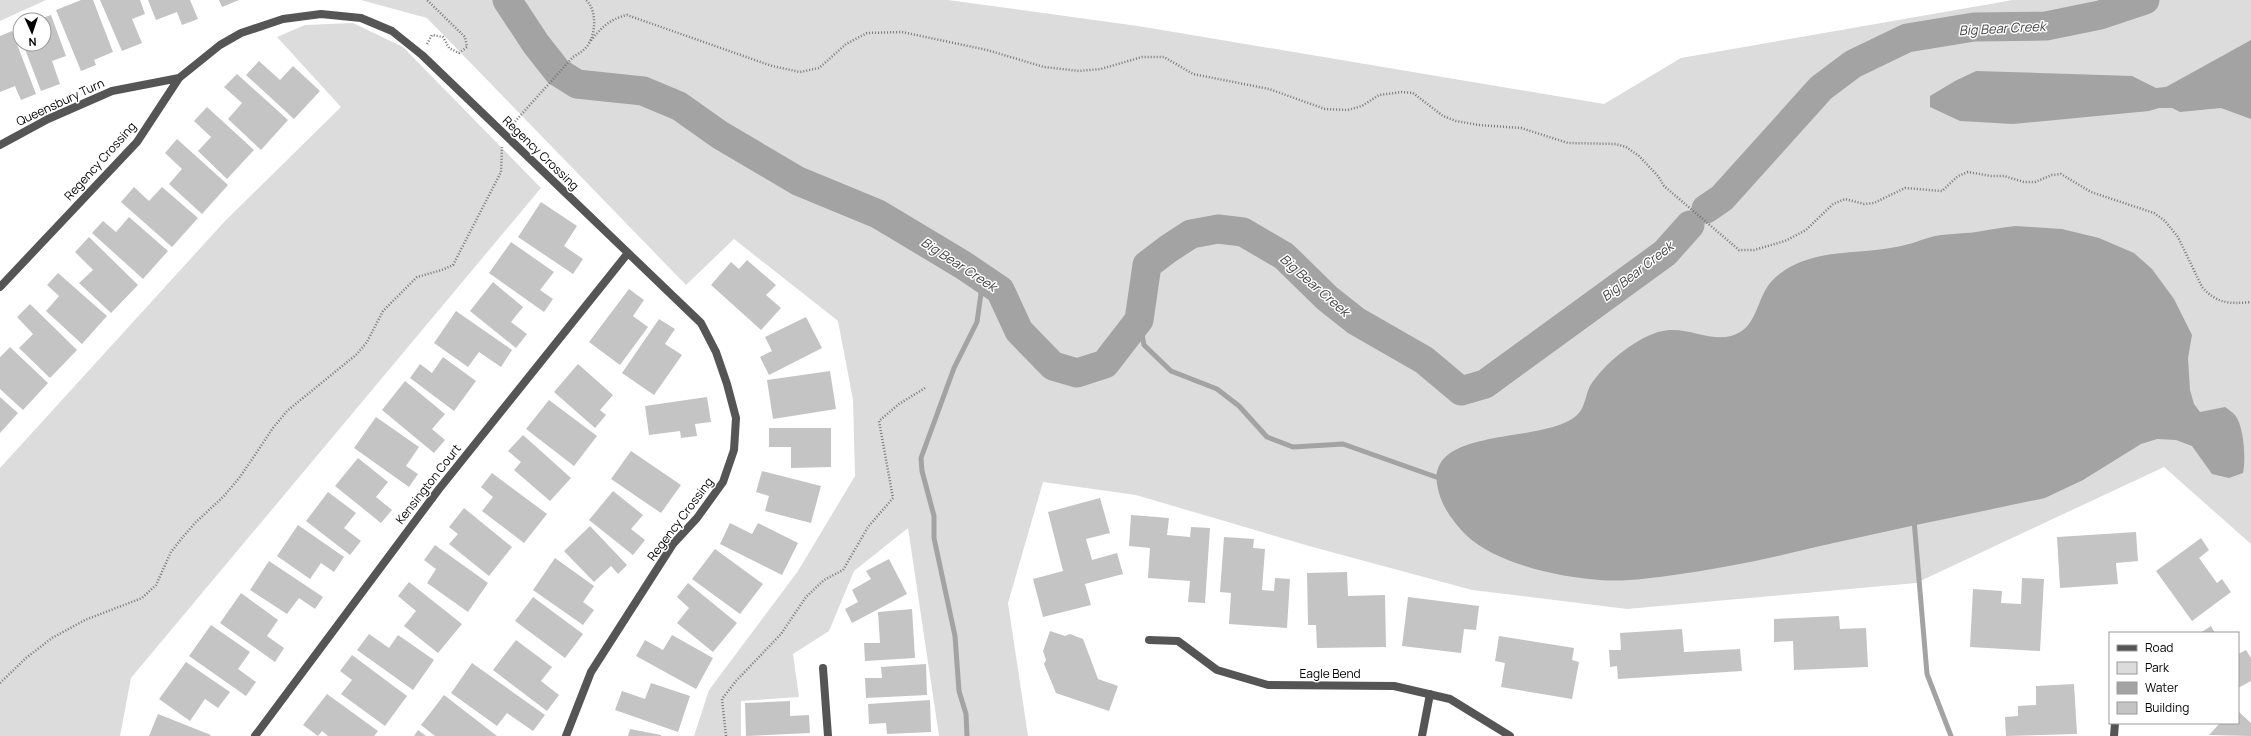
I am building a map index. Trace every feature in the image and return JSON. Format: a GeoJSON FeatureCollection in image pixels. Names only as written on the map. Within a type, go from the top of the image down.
{"type":"FeatureCollection","features":[{"type":"Feature","properties":{"kind":"street","name":"Regency Crossing"},"geometry":{"type":"LineString","coordinates":[[0,287],[137,142],[179,78],[220,45],[241,33],[283,20],[321,14],[361,18],[392,31],[422,55],[701,323],[713,346],[727,384],[736,418],[734,450],[723,482],[697,518],[673,544],[591,672],[566,736]]}},
{"type":"Feature","properties":{"kind":"street","name":"Queensbury Turn"},"geometry":{"type":"LineString","coordinates":[[0,145],[48,118],[112,91],[179,78]]}},
{"type":"Feature","properties":{"kind":"street","name":"Kensington Court"},"geometry":{"type":"LineString","coordinates":[[255,736],[434,495],[628,253]]}},
{"type":"Feature","properties":{"kind":"street","name":"Eagle Bend"},"geometry":{"type":"LineString","coordinates":[[1149,640],[1178,641],[1217,670],[1268,685],[1394,686],[1450,699],[1510,736]]}},
{"type":"Feature","properties":{"kind":"street"},"geometry":{"type":"LineString","coordinates":[[823,668],[828,736]]}},
{"type":"Feature","properties":{"kind":"street"},"geometry":{"type":"LineString","coordinates":[[1422,736],[1430,694]]}},
{"type":"Feature","properties":{"kind":"street"},"geometry":{"type":"LineString","coordinates":[[2114,736],[2115,724]]}},
{"type":"Feature","properties":{"kind":"path"},"geometry":{"type":"LineString","coordinates":[[422,55],[432,35],[443,37],[449,48],[460,53],[467,47],[465,37],[428,0]]}},
{"type":"Feature","properties":{"kind":"path"},"geometry":{"type":"LineString","coordinates":[[586,0],[591,4],[593,13],[593,33],[589,43]]}},
{"type":"Feature","properties":{"kind":"path"},"geometry":{"type":"LineString","coordinates":[[0,683],[26,658],[52,638],[85,620],[142,598],[156,585],[172,552],[182,538],[195,522],[224,496],[237,481],[273,428],[287,411],[357,354],[367,342],[383,311],[407,285],[417,277],[442,270],[453,265],[501,172],[502,148],[505,135],[514,122],[573,58],[607,23],[615,18],[627,16],[772,66],[800,72],[819,68],[846,44],[867,34],[878,32],[902,32],[987,50],[1044,67],[1079,71],[1101,69],[1142,57],[1164,57],[1193,74],[1269,89],[1325,109],[1348,110],[1362,106],[1379,96],[1402,92],[1413,93],[1443,116],[1456,121],[1521,128],[1568,143],[1616,144],[1626,148],[1639,156],[1658,176],[1664,186],[1739,250],[1754,250],[1785,241],[1806,230],[1834,204],[1845,199],[1864,204],[1874,203],[1905,188],[1942,191],[1958,176],[1968,172],[1991,176],[2004,176],[2024,182],[2035,182],[2052,175],[2061,174],[2091,192],[2154,213],[2165,222],[2178,237],[2202,287],[2208,294],[2217,301],[2226,303],[2251,302]]}},
{"type":"Feature","properties":{"kind":"path"},"geometry":{"type":"LineString","coordinates":[[726,736],[722,699],[736,681],[781,634],[806,596],[824,580],[843,570],[868,527],[893,498],[879,421],[899,404],[925,388]]}},
{"type":"Feature","properties":{"kind":"green space"},"geometry":{"type":"Polygon","coordinates":[[[0,0],[46,0],[20,12],[12,12],[12,16],[0,21],[0,0]]]}},
{"type":"Feature","properties":{"kind":"green space"},"geometry":{"type":"Polygon","coordinates":[[[361,0],[948,0],[1138,26],[1604,104],[1681,58],[2013,0],[2251,0],[2251,544],[2164,467],[1916,583],[1627,609],[1472,590],[1309,546],[1136,495],[1043,482],[1008,603],[1028,736],[939,736],[908,528],[854,571],[829,631],[793,654],[799,697],[741,701],[741,736],[694,736],[709,690],[798,571],[855,476],[853,400],[838,321],[734,239],[686,285],[427,18],[361,0]]]}},
{"type":"Feature","properties":{"kind":"green space"},"geometry":{"type":"Polygon","coordinates":[[[353,23],[403,47],[541,188],[131,678],[120,736],[0,736],[0,468],[225,221],[341,107],[277,37],[305,25],[353,23]]]}},
{"type":"Feature","properties":{"kind":"water"},"geometry":{"type":"Polygon","coordinates":[[[2251,40],[2251,119],[2221,108],[2180,112],[2172,108],[2159,108],[2149,111],[2013,124],[1960,121],[1930,107],[1930,96],[1955,81],[1976,71],[2132,76],[2156,88],[2166,87],[2251,40]]]}},
{"type":"Feature","properties":{"kind":"water"},"geometry":{"type":"Polygon","coordinates":[[[2016,226],[2062,229],[2099,238],[2134,253],[2152,269],[2174,299],[2192,335],[2188,358],[2190,390],[2194,404],[2200,412],[2225,407],[2235,415],[2238,420],[2244,443],[2243,473],[2229,478],[2212,474],[2192,446],[2176,440],[2157,439],[2141,444],[2083,480],[2045,498],[1730,566],[1674,575],[1619,580],[1600,580],[1567,576],[1530,567],[1495,554],[1480,546],[1467,536],[1452,519],[1444,506],[1437,484],[1439,466],[1451,453],[1469,444],[1561,425],[1579,413],[1590,386],[1603,369],[1629,347],[1648,336],[1668,330],[1687,331],[1713,337],[1731,336],[1739,333],[1750,323],[1762,296],[1773,279],[1790,267],[1816,257],[1896,247],[1941,235],[2016,226]]]}},
{"type":"Feature","properties":{"kind":"building"},"geometry":{"type":"Polygon","coordinates":[[[81,0],[93,0],[113,52],[94,60],[96,65],[81,71],[56,10],[81,0]]]}},
{"type":"Feature","properties":{"kind":"building"},"geometry":{"type":"Polygon","coordinates":[[[100,0],[140,0],[145,14],[132,19],[142,43],[122,51],[100,0]]]}},
{"type":"Feature","properties":{"kind":"building"},"geometry":{"type":"Polygon","coordinates":[[[148,0],[190,0],[198,19],[182,25],[177,12],[156,20],[148,0]]]}},
{"type":"Feature","properties":{"kind":"building"},"geometry":{"type":"Polygon","coordinates":[[[219,0],[239,0],[222,7],[219,0]]]}},
{"type":"Feature","properties":{"kind":"building"},"geometry":{"type":"Polygon","coordinates":[[[52,18],[66,56],[52,61],[60,84],[41,91],[26,52],[52,52],[52,18]]]}},
{"type":"Feature","properties":{"kind":"building"},"geometry":{"type":"Polygon","coordinates":[[[12,31],[12,52],[20,52],[36,94],[21,100],[15,86],[0,92],[0,36],[12,31]]]}},
{"type":"Feature","properties":{"kind":"building"},"geometry":{"type":"Polygon","coordinates":[[[259,61],[280,80],[293,66],[320,91],[294,119],[246,75],[259,61]]]}},
{"type":"Feature","properties":{"kind":"building"},"geometry":{"type":"Polygon","coordinates":[[[237,74],[288,120],[261,150],[228,119],[242,103],[224,87],[237,74]]]}},
{"type":"Feature","properties":{"kind":"building"},"geometry":{"type":"Polygon","coordinates":[[[207,107],[254,150],[227,179],[198,151],[211,137],[194,121],[207,107]]]}},
{"type":"Feature","properties":{"kind":"building"},"geometry":{"type":"Polygon","coordinates":[[[177,139],[228,185],[202,214],[169,184],[182,169],[165,153],[177,139]]]}},
{"type":"Feature","properties":{"kind":"building"},"geometry":{"type":"Polygon","coordinates":[[[134,187],[149,201],[162,187],[198,218],[172,247],[121,202],[134,187]]]}},
{"type":"Feature","properties":{"kind":"building"},"geometry":{"type":"Polygon","coordinates":[[[541,202],[577,226],[564,246],[583,259],[573,274],[518,237],[541,202]]]}},
{"type":"Feature","properties":{"kind":"building"},"geometry":{"type":"Polygon","coordinates":[[[129,217],[168,251],[143,279],[92,233],[103,221],[116,232],[129,217]]]}},
{"type":"Feature","properties":{"kind":"building"},"geometry":{"type":"Polygon","coordinates":[[[89,237],[138,285],[111,313],[79,283],[93,270],[75,252],[89,237]]]}},
{"type":"Feature","properties":{"kind":"building"},"geometry":{"type":"Polygon","coordinates":[[[511,242],[554,272],[540,290],[553,299],[544,312],[489,273],[511,242]]]}},
{"type":"Feature","properties":{"kind":"building"},"geometry":{"type":"Polygon","coordinates":[[[747,260],[776,285],[766,295],[781,308],[761,330],[711,285],[731,262],[739,269],[747,260]]]}},
{"type":"Feature","properties":{"kind":"building"},"geometry":{"type":"Polygon","coordinates":[[[58,273],[107,316],[82,344],[46,311],[59,296],[47,285],[58,273]]]}},
{"type":"Feature","properties":{"kind":"building"},"geometry":{"type":"Polygon","coordinates":[[[493,282],[523,307],[511,322],[527,334],[516,348],[470,311],[493,282]]]}},
{"type":"Feature","properties":{"kind":"building"},"geometry":{"type":"Polygon","coordinates":[[[629,289],[644,300],[633,316],[648,327],[620,365],[589,342],[629,289]]]}},
{"type":"Feature","properties":{"kind":"building"},"geometry":{"type":"Polygon","coordinates":[[[30,304],[77,350],[50,378],[19,348],[33,334],[17,317],[30,304]]]}},
{"type":"Feature","properties":{"kind":"building"},"geometry":{"type":"Polygon","coordinates":[[[456,311],[512,350],[501,367],[479,352],[468,367],[434,343],[456,311]]]}},
{"type":"Feature","properties":{"kind":"building"},"geometry":{"type":"Polygon","coordinates":[[[806,317],[822,348],[769,375],[760,357],[772,351],[765,337],[806,317]]]}},
{"type":"Feature","properties":{"kind":"building"},"geometry":{"type":"Polygon","coordinates":[[[659,319],[675,329],[665,344],[682,355],[654,395],[622,373],[659,319]]]}},
{"type":"Feature","properties":{"kind":"building"},"geometry":{"type":"Polygon","coordinates":[[[10,347],[48,383],[23,410],[0,389],[0,357],[10,347]]]}},
{"type":"Feature","properties":{"kind":"building"},"geometry":{"type":"Polygon","coordinates":[[[443,357],[476,381],[454,411],[410,378],[420,364],[432,373],[443,357]]]}},
{"type":"Feature","properties":{"kind":"building"},"geometry":{"type":"Polygon","coordinates":[[[578,364],[613,395],[600,410],[606,415],[595,428],[554,392],[578,364]]]}},
{"type":"Feature","properties":{"kind":"building"},"geometry":{"type":"Polygon","coordinates":[[[830,371],[836,409],[773,419],[767,380],[830,371]]]}},
{"type":"Feature","properties":{"kind":"building"},"geometry":{"type":"Polygon","coordinates":[[[405,381],[445,414],[432,429],[445,440],[434,453],[382,410],[405,381]]]}},
{"type":"Feature","properties":{"kind":"building"},"geometry":{"type":"Polygon","coordinates":[[[0,397],[18,413],[0,433],[0,397]]]}},
{"type":"Feature","properties":{"kind":"building"},"geometry":{"type":"Polygon","coordinates":[[[707,397],[711,422],[695,424],[697,436],[681,438],[680,431],[649,435],[645,406],[707,397]]]}},
{"type":"Feature","properties":{"kind":"building"},"geometry":{"type":"Polygon","coordinates":[[[549,400],[597,436],[574,466],[526,429],[549,400]]]}},
{"type":"Feature","properties":{"kind":"building"},"geometry":{"type":"Polygon","coordinates":[[[376,417],[419,447],[406,466],[418,474],[409,487],[354,448],[376,417]]]}},
{"type":"Feature","properties":{"kind":"building"},"geometry":{"type":"Polygon","coordinates":[[[769,428],[831,428],[831,467],[791,468],[791,447],[769,447],[769,428]]]}},
{"type":"Feature","properties":{"kind":"building"},"geometry":{"type":"Polygon","coordinates":[[[523,435],[571,478],[550,501],[514,470],[521,462],[508,451],[523,435]]]}},
{"type":"Feature","properties":{"kind":"building"},"geometry":{"type":"Polygon","coordinates":[[[631,451],[681,485],[661,513],[611,479],[631,451]]]}},
{"type":"Feature","properties":{"kind":"building"},"geometry":{"type":"Polygon","coordinates":[[[358,458],[388,482],[376,497],[392,510],[381,523],[335,486],[358,458]]]}},
{"type":"Feature","properties":{"kind":"building"},"geometry":{"type":"Polygon","coordinates":[[[762,471],[821,486],[811,523],[765,511],[769,496],[756,492],[762,471]]]}},
{"type":"Feature","properties":{"kind":"building"},"geometry":{"type":"Polygon","coordinates":[[[492,473],[547,514],[524,543],[482,511],[493,497],[481,487],[492,473]]]}},
{"type":"Feature","properties":{"kind":"building"},"geometry":{"type":"Polygon","coordinates":[[[613,491],[643,515],[631,529],[645,540],[633,555],[589,520],[613,491]]]}},
{"type":"Feature","properties":{"kind":"building"},"geometry":{"type":"Polygon","coordinates":[[[328,492],[356,513],[344,528],[361,541],[350,555],[306,521],[328,492]]]}},
{"type":"Feature","properties":{"kind":"building"},"geometry":{"type":"Polygon","coordinates":[[[1100,498],[1110,533],[1086,539],[1092,560],[1117,553],[1123,574],[1085,584],[1091,605],[1043,617],[1033,579],[1063,571],[1048,512],[1100,498]]]}},
{"type":"Feature","properties":{"kind":"building"},"geometry":{"type":"Polygon","coordinates":[[[464,508],[512,547],[489,576],[449,544],[458,534],[449,527],[464,508]]]}},
{"type":"Feature","properties":{"kind":"building"},"geometry":{"type":"Polygon","coordinates":[[[1131,515],[1169,518],[1167,535],[1190,537],[1191,527],[1210,528],[1205,603],[1188,602],[1190,581],[1148,578],[1150,548],[1129,546],[1131,515]]]}},
{"type":"Feature","properties":{"kind":"building"},"geometry":{"type":"Polygon","coordinates":[[[730,523],[752,534],[758,523],[798,543],[782,575],[720,544],[730,523]]]}},
{"type":"Feature","properties":{"kind":"building"},"geometry":{"type":"Polygon","coordinates":[[[298,525],[344,557],[334,572],[321,563],[310,579],[277,556],[298,525]]]}},
{"type":"Feature","properties":{"kind":"building"},"geometry":{"type":"Polygon","coordinates":[[[590,526],[627,565],[618,574],[611,566],[594,582],[564,551],[590,526]]]}},
{"type":"Feature","properties":{"kind":"building"},"geometry":{"type":"Polygon","coordinates":[[[2136,532],[2138,561],[2116,563],[2118,584],[2060,588],[2057,537],[2136,532]]]}},
{"type":"Feature","properties":{"kind":"building"},"geometry":{"type":"Polygon","coordinates":[[[1224,537],[1254,539],[1253,548],[1265,549],[1262,590],[1274,591],[1275,578],[1290,579],[1287,628],[1229,624],[1231,593],[1220,592],[1224,537]]]}},
{"type":"Feature","properties":{"kind":"building"},"geometry":{"type":"Polygon","coordinates":[[[2201,538],[2209,550],[2199,558],[2217,583],[2222,579],[2231,592],[2192,621],[2156,571],[2201,538]]]}},
{"type":"Feature","properties":{"kind":"building"},"geometry":{"type":"Polygon","coordinates":[[[435,545],[488,583],[468,612],[427,583],[436,569],[424,560],[435,545]]]}},
{"type":"Feature","properties":{"kind":"building"},"geometry":{"type":"Polygon","coordinates":[[[715,549],[763,584],[740,614],[692,579],[715,549]]]}},
{"type":"Feature","properties":{"kind":"building"},"geometry":{"type":"Polygon","coordinates":[[[555,558],[594,586],[583,602],[594,610],[583,625],[533,590],[555,558]]]}},
{"type":"Feature","properties":{"kind":"building"},"geometry":{"type":"Polygon","coordinates":[[[889,559],[907,594],[852,623],[845,609],[858,602],[852,590],[871,579],[866,571],[889,559]]]}},
{"type":"Feature","properties":{"kind":"building"},"geometry":{"type":"Polygon","coordinates":[[[269,561],[323,597],[315,609],[299,598],[287,614],[250,590],[269,561]]]}},
{"type":"Feature","properties":{"kind":"building"},"geometry":{"type":"Polygon","coordinates":[[[1347,572],[1348,596],[1385,595],[1386,647],[1317,648],[1316,625],[1308,625],[1307,573],[1347,572]]]}},
{"type":"Feature","properties":{"kind":"building"},"geometry":{"type":"Polygon","coordinates":[[[2022,578],[2044,579],[2040,651],[1970,647],[1973,589],[2002,591],[2001,603],[2021,604],[2022,578]]]}},
{"type":"Feature","properties":{"kind":"building"},"geometry":{"type":"Polygon","coordinates":[[[409,582],[462,624],[438,653],[404,626],[416,611],[398,596],[409,582]]]}},
{"type":"Feature","properties":{"kind":"building"},"geometry":{"type":"Polygon","coordinates":[[[688,583],[737,623],[713,652],[677,623],[689,608],[677,597],[688,583]]]}},
{"type":"Feature","properties":{"kind":"building"},"geometry":{"type":"Polygon","coordinates":[[[241,593],[278,620],[267,636],[284,648],[275,662],[220,623],[241,593]]]}},
{"type":"Feature","properties":{"kind":"building"},"geometry":{"type":"Polygon","coordinates":[[[533,597],[583,634],[565,658],[515,621],[533,597]]]}},
{"type":"Feature","properties":{"kind":"building"},"geometry":{"type":"Polygon","coordinates":[[[1408,597],[1479,606],[1476,630],[1464,629],[1461,653],[1402,646],[1408,597]]]}},
{"type":"Feature","properties":{"kind":"building"},"geometry":{"type":"Polygon","coordinates":[[[912,609],[915,658],[865,661],[864,643],[880,643],[878,612],[912,609]]]}},
{"type":"Feature","properties":{"kind":"building"},"geometry":{"type":"Polygon","coordinates":[[[1839,616],[1840,629],[1866,628],[1868,667],[1794,670],[1793,641],[1774,642],[1774,619],[1839,616]]]}},
{"type":"Feature","properties":{"kind":"building"},"geometry":{"type":"Polygon","coordinates":[[[211,625],[250,652],[238,669],[256,682],[246,696],[189,656],[211,625]]]}},
{"type":"Feature","properties":{"kind":"building"},"geometry":{"type":"Polygon","coordinates":[[[2211,626],[2214,632],[2202,632],[2211,626]]]}},
{"type":"Feature","properties":{"kind":"building"},"geometry":{"type":"Polygon","coordinates":[[[1682,629],[1684,652],[1740,649],[1742,671],[1618,679],[1617,666],[1610,667],[1609,650],[1621,650],[1620,633],[1682,629]]]}},
{"type":"Feature","properties":{"kind":"building"},"geometry":{"type":"Polygon","coordinates":[[[1050,631],[1065,636],[1070,634],[1083,639],[1098,679],[1118,686],[1109,711],[1056,693],[1044,664],[1046,660],[1043,651],[1050,631]]]}},
{"type":"Feature","properties":{"kind":"building"},"geometry":{"type":"Polygon","coordinates":[[[369,634],[389,648],[398,635],[434,660],[413,690],[357,650],[369,634]]]}},
{"type":"Feature","properties":{"kind":"building"},"geometry":{"type":"Polygon","coordinates":[[[672,635],[713,658],[696,689],[636,656],[645,640],[663,650],[672,635]]]}},
{"type":"Feature","properties":{"kind":"building"},"geometry":{"type":"Polygon","coordinates":[[[1499,636],[1574,648],[1572,660],[1579,662],[1572,699],[1501,687],[1505,663],[1495,661],[1499,636]]]}},
{"type":"Feature","properties":{"kind":"building"},"geometry":{"type":"Polygon","coordinates":[[[516,640],[552,667],[541,681],[559,695],[547,711],[493,670],[516,640]]]}},
{"type":"Feature","properties":{"kind":"building"},"geometry":{"type":"Polygon","coordinates":[[[2246,650],[2251,658],[2251,681],[2239,687],[2239,654],[2246,650]]]}},
{"type":"Feature","properties":{"kind":"building"},"geometry":{"type":"Polygon","coordinates":[[[352,655],[407,696],[385,726],[341,694],[352,680],[340,671],[352,655]]]}},
{"type":"Feature","properties":{"kind":"building"},"geometry":{"type":"Polygon","coordinates":[[[186,662],[230,692],[218,708],[205,699],[190,721],[159,699],[186,662]]]}},
{"type":"Feature","properties":{"kind":"building"},"geometry":{"type":"Polygon","coordinates":[[[472,663],[545,715],[533,731],[507,713],[497,726],[451,693],[472,663]]]}},
{"type":"Feature","properties":{"kind":"building"},"geometry":{"type":"Polygon","coordinates":[[[926,664],[927,695],[866,698],[865,678],[882,678],[881,667],[926,664]]]}},
{"type":"Feature","properties":{"kind":"building"},"geometry":{"type":"Polygon","coordinates":[[[651,683],[690,696],[678,732],[615,710],[622,691],[645,699],[651,683]]]}},
{"type":"Feature","properties":{"kind":"building"},"geometry":{"type":"Polygon","coordinates":[[[2074,684],[2077,734],[2006,736],[2005,717],[2018,716],[2018,706],[2036,705],[2036,686],[2074,684]]]}},
{"type":"Feature","properties":{"kind":"building"},"geometry":{"type":"Polygon","coordinates":[[[327,694],[378,731],[374,736],[328,736],[322,731],[318,736],[303,725],[327,694]]]}},
{"type":"Feature","properties":{"kind":"building"},"geometry":{"type":"Polygon","coordinates":[[[444,695],[497,736],[435,736],[421,725],[444,695]]]}},
{"type":"Feature","properties":{"kind":"building"},"geometry":{"type":"Polygon","coordinates":[[[930,700],[931,732],[887,734],[886,723],[869,724],[868,704],[930,700]]]}},
{"type":"Feature","properties":{"kind":"building"},"geometry":{"type":"Polygon","coordinates":[[[790,701],[790,716],[809,715],[810,733],[746,736],[745,703],[790,701]]]}},
{"type":"Feature","properties":{"kind":"building"},"geometry":{"type":"Polygon","coordinates":[[[2239,712],[2251,723],[2251,736],[2209,735],[2219,724],[2239,724],[2239,712]]]}},
{"type":"Feature","properties":{"kind":"building"},"geometry":{"type":"Polygon","coordinates":[[[158,714],[211,735],[149,736],[158,714]]]}},
{"type":"Feature","properties":{"kind":"building"},"geometry":{"type":"Polygon","coordinates":[[[630,729],[661,735],[661,736],[628,736],[630,729]]]}},
{"type":"Feature","properties":{"kind":"building"},"geometry":{"type":"Polygon","coordinates":[[[418,730],[426,736],[414,736],[418,730]]]}},
{"type":"Feature","properties":{"kind":"waterway","name":"Big Bear Creek"},"geometry":{"type":"LineString","coordinates":[[507,0],[536,44],[558,72],[577,84],[643,91],[679,106],[720,135],[798,181],[878,214],[963,265],[1000,290],[1019,331],[1053,366],[1077,373],[1105,364],[1139,320],[1147,265],[1191,234],[1218,229],[1243,232],[1284,256],[1327,298],[1356,321],[1424,360],[1461,391],[1485,384],[1665,253],[1690,225]]}},
{"type":"Feature","properties":{"kind":"waterway","name":"Big Bear Creek"},"geometry":{"type":"LineString","coordinates":[[1706,209],[1722,198],[1821,88],[1853,64],[1907,38],[1974,27],[2046,26],[2100,15],[2145,0]]}},
{"type":"Feature","properties":{"kind":"waterway"},"geometry":{"type":"LineString","coordinates":[[967,736],[966,714],[959,691],[955,636],[934,538],[934,516],[922,471],[921,458],[954,368],[977,322],[983,279]]}},
{"type":"Feature","properties":{"kind":"waterway"},"geometry":{"type":"LineString","coordinates":[[1139,320],[1144,345],[1171,371],[1217,389],[1239,406],[1267,437],[1293,447],[1343,444],[1436,477],[1442,476]]}},
{"type":"Feature","properties":{"kind":"waterway"},"geometry":{"type":"LineString","coordinates":[[1914,520],[1927,674],[1951,736]]}}]}
